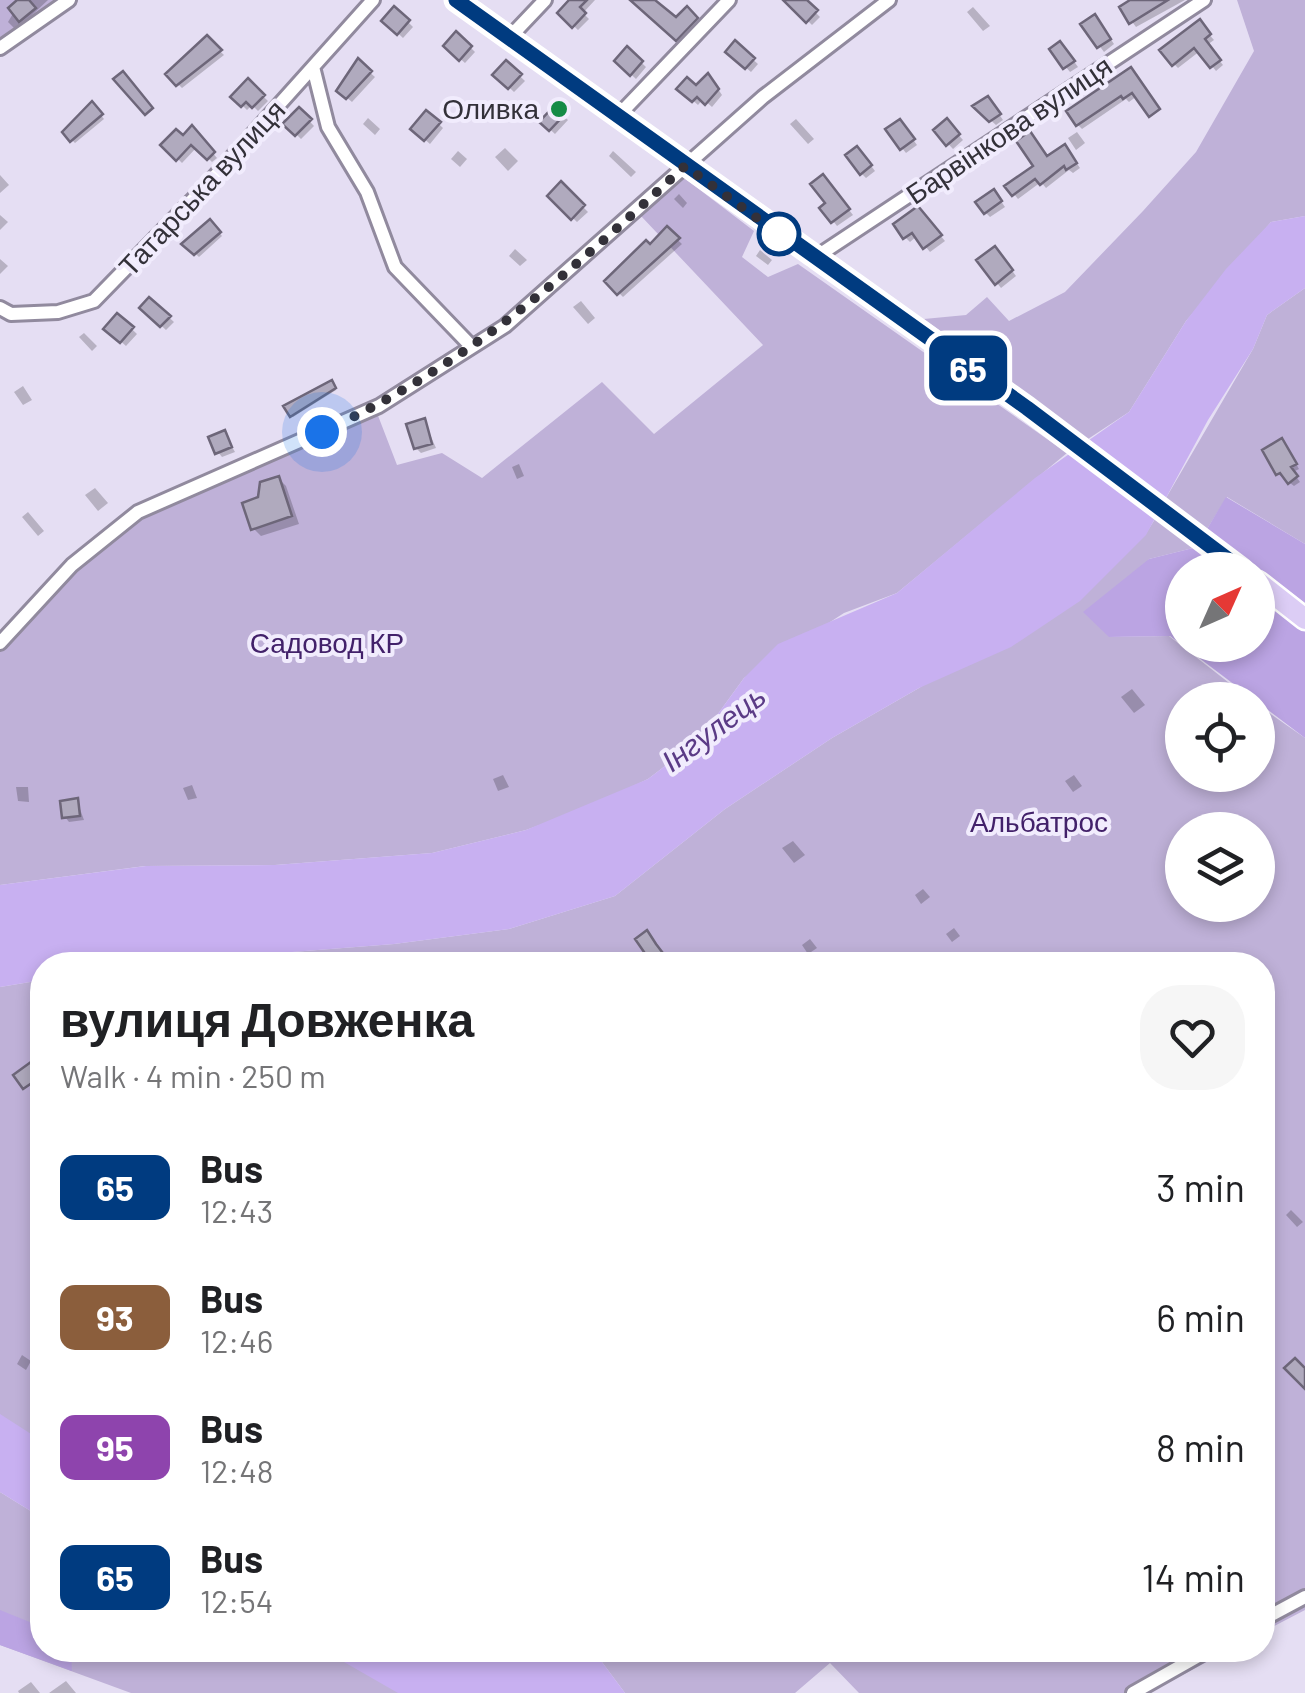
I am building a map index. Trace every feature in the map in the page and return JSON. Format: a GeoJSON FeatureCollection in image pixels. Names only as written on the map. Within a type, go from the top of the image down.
{"type":"FeatureCollection","features":[{"type":"Feature","properties":{"kind":"main road"},"geometry":{"type":"LineString","coordinates":[[456,0],[1027,408],[1218,552]]}},
{"type":"Feature","properties":{"kind":"main road"},"geometry":{"type":"LineString","coordinates":[[1275,596],[1305,620]]}},
{"type":"Feature","properties":{"kind":"street"},"geometry":{"type":"LineString","coordinates":[[0,48],[69,0]]}},
{"type":"Feature","properties":{"kind":"street","name":"Татарська вулиця"},"geometry":{"type":"LineString","coordinates":[[0,308],[11,314],[58,312],[94,302],[373,0]]}},
{"type":"Feature","properties":{"kind":"street"},"geometry":{"type":"LineString","coordinates":[[508,38],[546,0]]}},
{"type":"Feature","properties":{"kind":"street"},"geometry":{"type":"LineString","coordinates":[[617,117],[729,0]]}},
{"type":"Feature","properties":{"kind":"street"},"geometry":{"type":"LineString","coordinates":[[0,643],[72,565],[138,512],[378,406],[535,302],[763,97],[889,0]]}},
{"type":"Feature","properties":{"kind":"street","name":"Барвінкова вулиця"},"geometry":{"type":"LineString","coordinates":[[814,259],[1204,0]]}},
{"type":"Feature","properties":{"kind":"street"},"geometry":{"type":"LineString","coordinates":[[313,67],[323,115],[367,192],[396,267],[471,346]]}},
{"type":"Feature","properties":{"kind":"street"},"geometry":{"type":"LineString","coordinates":[[1275,1613],[1305,1597]]}},
{"type":"Feature","properties":{"kind":"street"},"geometry":{"type":"LineString","coordinates":[[1133,1693],[1187,1662]]}},
{"type":"Feature","properties":{"kind":"green space"},"geometry":{"type":"Polygon","coordinates":[[[0,0],[60,0],[0,41],[0,0]]]}},
{"type":"Feature","properties":{"kind":"green space"},"geometry":{"type":"Polygon","coordinates":[[[1237,0],[1305,0],[1305,216],[1271,222],[1186,321],[1129,412],[1088,439],[924,319],[966,315],[987,297],[1009,321],[1065,292],[1196,152],[1254,51],[1237,0]]]}},
{"type":"Feature","properties":{"kind":"green space","name":"Садовод КР"},"geometry":{"type":"Polygon","coordinates":[[[683,177],[754,231],[742,257],[768,277],[798,264],[1067,453],[897,593],[844,613],[744,678],[699,740],[648,779],[591,806],[526,830],[432,853],[275,865],[145,866],[0,885],[0,649],[77,566],[139,518],[377,413],[397,465],[442,453],[482,478],[602,382],[654,434],[763,345],[641,216],[683,177]]]}},
{"type":"Feature","properties":{"kind":"green space"},"geometry":{"type":"Polygon","coordinates":[[[1305,288],[1305,544],[1227,497],[1207,529],[1166,498],[1253,349],[1267,315],[1305,288]]]}},
{"type":"Feature","properties":{"kind":"green space","name":"Альбатрос"},"geometry":{"type":"Polygon","coordinates":[[[1155,519],[1193,548],[1149,559],[1109,637],[1165,636],[1165,662],[1202,662],[1228,682],[1165,682],[1165,792],[1275,792],[1275,717],[1305,738],[1305,1610],[1275,1626],[1275,952],[292,952],[509,929],[615,896],[725,809],[832,738],[919,688],[1145,535],[1155,519]]]}},
{"type":"Feature","properties":{"kind":"green space"},"geometry":{"type":"Polygon","coordinates":[[[30,982],[30,1440],[0,1422],[0,987],[30,982]]]}},
{"type":"Feature","properties":{"kind":"green space"},"geometry":{"type":"Polygon","coordinates":[[[0,1492],[30,1511],[30,1656],[0,1645],[0,1492]]]}},
{"type":"Feature","properties":{"kind":"green space"},"geometry":{"type":"Polygon","coordinates":[[[46,1662],[376,1662],[407,1693],[131,1693],[46,1662]]]}},
{"type":"Feature","properties":{"kind":"green space"},"geometry":{"type":"Polygon","coordinates":[[[602,1662],[1207,1662],[1149,1693],[859,1693],[830,1663],[795,1693],[625,1693],[602,1662]]]}},
{"type":"Feature","properties":{"kind":"shaded area"},"geometry":{"type":"Polygon","coordinates":[[[1226,497],[1305,544],[1305,603],[1275,580],[1275,552],[1237,552],[1207,529],[1226,497]]]}},
{"type":"Feature","properties":{"kind":"shaded area"},"geometry":{"type":"Polygon","coordinates":[[[1200,538],[1218,552],[1177,552],[1193,548],[1200,538]]]}},
{"type":"Feature","properties":{"kind":"shaded area"},"geometry":{"type":"Polygon","coordinates":[[[1165,555],[1165,636],[1109,637],[1083,612],[1149,559],[1165,555]]]}},
{"type":"Feature","properties":{"kind":"shaded area"},"geometry":{"type":"Polygon","coordinates":[[[1275,595],[1305,619],[1305,738],[1275,715],[1275,682],[1231,682],[1204,662],[1275,662],[1275,595]]]}},
{"type":"Feature","properties":{"kind":"shaded area"},"geometry":{"type":"Polygon","coordinates":[[[0,1610],[30,1622],[30,1656],[0,1645],[0,1610]]]}},
{"type":"Feature","properties":{"kind":"shaded area"},"geometry":{"type":"Polygon","coordinates":[[[47,1662],[72,1662],[72,1671],[47,1662]]]}},
{"type":"Feature","properties":{"kind":"water","name":"Інгулець"},"geometry":{"type":"Polygon","coordinates":[[[1305,216],[1305,288],[1267,315],[1253,349],[1208,420],[1146,535],[1080,601],[1011,647],[919,688],[832,738],[725,809],[615,896],[509,929],[394,944],[292,952],[30,952],[30,982],[0,987],[0,885],[146,866],[275,865],[432,853],[526,830],[648,779],[699,740],[744,678],[778,644],[897,593],[1035,478],[1129,412],[1186,321],[1226,269],[1271,222],[1305,216]]]}},
{"type":"Feature","properties":{"kind":"water"},"geometry":{"type":"Polygon","coordinates":[[[0,1414],[30,1433],[30,1511],[0,1492],[0,1414]]]}},
{"type":"Feature","properties":{"kind":"water"},"geometry":{"type":"Polygon","coordinates":[[[344,1662],[602,1662],[625,1693],[398,1693],[344,1662]]]}},
{"type":"Feature","properties":{"kind":"building"},"geometry":{"type":"Polygon","coordinates":[[[17,0],[29,0],[36,8],[19,22],[8,8],[17,0]]]}},
{"type":"Feature","properties":{"kind":"building"},"geometry":{"type":"Polygon","coordinates":[[[569,0],[587,0],[580,7],[586,13],[572,28],[557,13],[569,0]]]}},
{"type":"Feature","properties":{"kind":"building"},"geometry":{"type":"Polygon","coordinates":[[[630,0],[655,0],[676,17],[687,6],[698,18],[676,41],[630,0]]]}},
{"type":"Feature","properties":{"kind":"building"},"geometry":{"type":"Polygon","coordinates":[[[783,0],[807,0],[818,10],[806,23],[783,0]]]}},
{"type":"Feature","properties":{"kind":"building"},"geometry":{"type":"Polygon","coordinates":[[[1130,0],[1168,0],[1129,24],[1119,7],[1130,0]]]}},
{"type":"Feature","properties":{"kind":"building"},"geometry":{"type":"Polygon","coordinates":[[[394,6],[410,20],[397,35],[381,21],[394,6]]]}},
{"type":"Feature","properties":{"kind":"building"},"geometry":{"type":"Polygon","coordinates":[[[1095,14],[1111,39],[1097,48],[1080,24],[1095,14]]]}},
{"type":"Feature","properties":{"kind":"building"},"geometry":{"type":"Polygon","coordinates":[[[1200,19],[1211,34],[1205,39],[1221,60],[1210,68],[1194,48],[1172,66],[1159,50],[1200,19]]]}},
{"type":"Feature","properties":{"kind":"building"},"geometry":{"type":"Polygon","coordinates":[[[456,31],[472,46],[459,61],[443,46],[456,31]]]}},
{"type":"Feature","properties":{"kind":"building"},"geometry":{"type":"Polygon","coordinates":[[[207,35],[222,50],[176,86],[165,74],[207,35]]]}},
{"type":"Feature","properties":{"kind":"building"},"geometry":{"type":"Polygon","coordinates":[[[735,40],[755,58],[745,69],[725,52],[735,40]]]}},
{"type":"Feature","properties":{"kind":"building"},"geometry":{"type":"Polygon","coordinates":[[[1060,41],[1075,61],[1063,69],[1049,49],[1060,41]]]}},
{"type":"Feature","properties":{"kind":"building"},"geometry":{"type":"Polygon","coordinates":[[[627,46],[643,61],[630,76],[614,61],[627,46]]]}},
{"type":"Feature","properties":{"kind":"building"},"geometry":{"type":"Polygon","coordinates":[[[358,58],[372,71],[346,99],[336,91],[358,58]]]}},
{"type":"Feature","properties":{"kind":"building"},"geometry":{"type":"Polygon","coordinates":[[[506,60],[522,74],[508,89],[492,75],[506,60]]]}},
{"type":"Feature","properties":{"kind":"building"},"geometry":{"type":"Polygon","coordinates":[[[1131,67],[1160,109],[1149,117],[1132,93],[1076,126],[1066,111],[1131,67]]]}},
{"type":"Feature","properties":{"kind":"building"},"geometry":{"type":"Polygon","coordinates":[[[123,71],[153,108],[145,115],[113,79],[123,71]]]}},
{"type":"Feature","properties":{"kind":"building"},"geometry":{"type":"Polygon","coordinates":[[[708,73],[719,89],[705,105],[697,97],[692,102],[676,89],[687,77],[696,85],[708,73]]]}},
{"type":"Feature","properties":{"kind":"building"},"geometry":{"type":"Polygon","coordinates":[[[248,78],[265,95],[252,108],[246,102],[241,107],[230,97],[248,78]]]}},
{"type":"Feature","properties":{"kind":"building"},"geometry":{"type":"Polygon","coordinates":[[[988,96],[1001,114],[989,122],[972,106],[988,96]]]}},
{"type":"Feature","properties":{"kind":"building"},"geometry":{"type":"Polygon","coordinates":[[[92,101],[103,114],[70,142],[62,132],[92,101]]]}},
{"type":"Feature","properties":{"kind":"building"},"geometry":{"type":"Polygon","coordinates":[[[555,105],[565,114],[549,131],[539,122],[555,105]]]}},
{"type":"Feature","properties":{"kind":"building"},"geometry":{"type":"Polygon","coordinates":[[[299,107],[312,119],[295,136],[282,124],[299,107]]]}},
{"type":"Feature","properties":{"kind":"building"},"geometry":{"type":"Polygon","coordinates":[[[426,110],[441,122],[424,141],[410,129],[426,110]]]}},
{"type":"Feature","properties":{"kind":"building"},"geometry":{"type":"Polygon","coordinates":[[[947,118],[960,134],[946,146],[933,130],[947,118]]]}},
{"type":"Feature","properties":{"kind":"building"},"geometry":{"type":"Polygon","coordinates":[[[900,119],[915,139],[900,150],[885,129],[900,119]]]}},
{"type":"Feature","properties":{"kind":"building"},"geometry":{"type":"Polygon","coordinates":[[[192,125],[215,152],[207,160],[191,145],[176,161],[160,145],[176,129],[183,135],[192,125]]]}},
{"type":"Feature","properties":{"kind":"building"},"geometry":{"type":"Polygon","coordinates":[[[1030,131],[1047,156],[1065,144],[1077,163],[1066,170],[1064,166],[1040,185],[1035,179],[1012,196],[1004,186],[1033,166],[1016,141],[1030,131]]]}},
{"type":"Feature","properties":{"kind":"building"},"geometry":{"type":"Polygon","coordinates":[[[857,146],[872,165],[860,175],[845,155],[857,146]]]}},
{"type":"Feature","properties":{"kind":"building"},"geometry":{"type":"Polygon","coordinates":[[[823,174],[850,209],[831,223],[819,208],[825,203],[810,184],[823,174]]]}},
{"type":"Feature","properties":{"kind":"building"},"geometry":{"type":"Polygon","coordinates":[[[561,181],[585,205],[571,220],[547,196],[561,181]]]}},
{"type":"Feature","properties":{"kind":"building"},"geometry":{"type":"Polygon","coordinates":[[[994,189],[1002,201],[984,214],[975,202],[994,189]]]}},
{"type":"Feature","properties":{"kind":"building"},"geometry":{"type":"Polygon","coordinates":[[[918,206],[942,235],[923,249],[912,233],[903,239],[893,224],[918,206]]]}},
{"type":"Feature","properties":{"kind":"building"},"geometry":{"type":"Polygon","coordinates":[[[210,219],[221,232],[194,255],[181,244],[210,219]]]}},
{"type":"Feature","properties":{"kind":"building"},"geometry":{"type":"Polygon","coordinates":[[[667,226],[680,238],[617,295],[604,281],[646,240],[650,244],[667,226]]]}},
{"type":"Feature","properties":{"kind":"building"},"geometry":{"type":"Polygon","coordinates":[[[995,246],[1013,270],[995,285],[976,260],[995,246]]]}},
{"type":"Feature","properties":{"kind":"building"},"geometry":{"type":"Polygon","coordinates":[[[149,297],[171,316],[160,327],[139,308],[149,297]]]}},
{"type":"Feature","properties":{"kind":"building"},"geometry":{"type":"Polygon","coordinates":[[[117,313],[134,327],[120,343],[103,329],[117,313]]]}},
{"type":"Feature","properties":{"kind":"building"},"geometry":{"type":"Polygon","coordinates":[[[332,380],[336,388],[290,417],[283,406],[332,380]]]}},
{"type":"Feature","properties":{"kind":"building"},"geometry":{"type":"Polygon","coordinates":[[[425,418],[432,444],[414,449],[406,424],[425,418]]]}},
{"type":"Feature","properties":{"kind":"building"},"geometry":{"type":"Polygon","coordinates":[[[225,430],[232,447],[215,454],[208,437],[225,430]]]}},
{"type":"Feature","properties":{"kind":"building"},"geometry":{"type":"Polygon","coordinates":[[[1282,438],[1297,464],[1291,467],[1298,476],[1288,484],[1280,473],[1276,475],[1262,450],[1282,438]]]}},
{"type":"Feature","properties":{"kind":"building"},"geometry":{"type":"Polygon","coordinates":[[[279,476],[292,516],[251,530],[242,503],[258,497],[260,482],[279,476]]]}},
{"type":"Feature","properties":{"kind":"building"},"geometry":{"type":"Polygon","coordinates":[[[78,798],[80,816],[62,818],[60,801],[78,798]]]}},
{"type":"Feature","properties":{"kind":"building"},"geometry":{"type":"Polygon","coordinates":[[[647,930],[662,952],[644,952],[635,939],[647,930]]]}},
{"type":"Feature","properties":{"kind":"building"},"geometry":{"type":"Polygon","coordinates":[[[30,1063],[30,1084],[23,1089],[13,1075],[30,1063]]]}},
{"type":"Feature","properties":{"kind":"building"},"geometry":{"type":"Polygon","coordinates":[[[1295,1358],[1305,1368],[1305,1389],[1284,1368],[1295,1358]]]}},
{"type":"Feature","properties":{"kind":"bus line","name":"65"},"geometry":{"type":"LineString","coordinates":[[456,0],[1027,408],[1218,552]]}},
{"type":"Feature","properties":{"kind":"place","name":"Оливка"},"geometry":{"type":"Point","coordinates":[559,109]}},
{"type":"Feature","properties":{"kind":"route"},"geometry":{"type":"LineString","coordinates":[[322,432],[378,406],[504,326],[598,247],[685,166],[779,234]]}}]}
